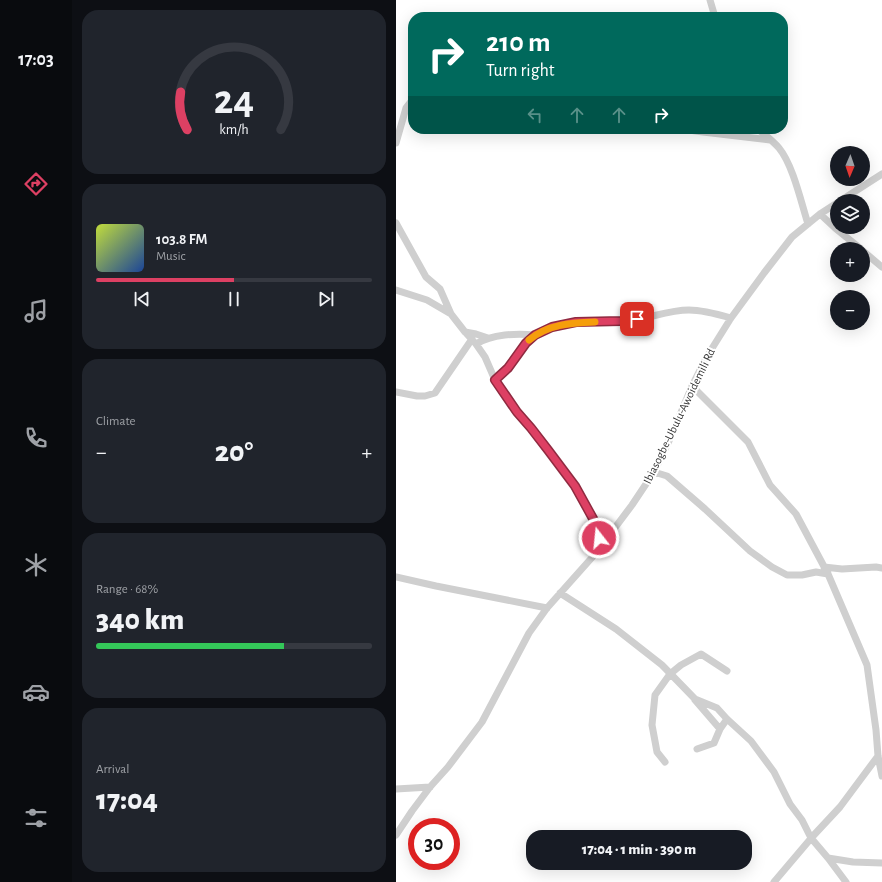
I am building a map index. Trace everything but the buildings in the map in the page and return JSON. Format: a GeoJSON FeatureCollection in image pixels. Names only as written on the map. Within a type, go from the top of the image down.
{"type":"FeatureCollection","features":[{"type":"Feature","properties":{"kind":"street"},"geometry":{"type":"LineString","coordinates":[[710,0],[714,12]]}},
{"type":"Feature","properties":{"kind":"street"},"geometry":{"type":"LineString","coordinates":[[396,143],[408,105]]}},
{"type":"Feature","properties":{"kind":"street"},"geometry":{"type":"LineString","coordinates":[[720,134],[770,140]]}},
{"type":"Feature","properties":{"kind":"street"},"geometry":{"type":"LineString","coordinates":[[763,134],[779,148],[788,164],[796,184],[808,224]]}},
{"type":"Feature","properties":{"kind":"street"},"geometry":{"type":"LineString","coordinates":[[851,194],[882,174]]}},
{"type":"Feature","properties":{"kind":"street","name":"Ibiasogbe-Ubulu-Awoidemili Rd"},"geometry":{"type":"LineString","coordinates":[[396,835],[430,787],[482,722],[529,633],[547,608],[610,535],[654,472],[706,358],[731,318],[792,237],[830,208]]}},
{"type":"Feature","properties":{"kind":"street"},"geometry":{"type":"LineString","coordinates":[[820,214],[852,242]]}},
{"type":"Feature","properties":{"kind":"street"},"geometry":{"type":"LineString","coordinates":[[396,223],[426,278],[440,289],[451,314],[474,341],[484,357],[495,380],[517,412],[564,471],[579,494],[597,527],[599,538],[596,553]]}},
{"type":"Feature","properties":{"kind":"street"},"geometry":{"type":"LineString","coordinates":[[870,257],[882,267]]}},
{"type":"Feature","properties":{"kind":"street"},"geometry":{"type":"LineString","coordinates":[[396,290],[427,300],[451,314]]}},
{"type":"Feature","properties":{"kind":"street"},"geometry":{"type":"LineString","coordinates":[[495,380],[508,368],[526,343],[535,335],[552,327],[570,324],[637,319],[686,310],[701,310],[731,318]]}},
{"type":"Feature","properties":{"kind":"street"},"geometry":{"type":"LineString","coordinates":[[465,332],[488,338]]}},
{"type":"Feature","properties":{"kind":"street"},"geometry":{"type":"LineString","coordinates":[[396,392],[417,396],[425,396],[435,393],[474,341],[522,334],[535,335]]}},
{"type":"Feature","properties":{"kind":"street"},"geometry":{"type":"LineString","coordinates":[[692,386],[748,442],[770,485],[796,514],[826,570],[867,665],[879,727],[878,756],[882,776]]}},
{"type":"Feature","properties":{"kind":"street"},"geometry":{"type":"LineString","coordinates":[[654,472],[667,476],[750,551],[787,576],[802,575],[826,570],[876,567],[882,568]]}},
{"type":"Feature","properties":{"kind":"street"},"geometry":{"type":"LineString","coordinates":[[597,527],[600,531],[610,535]]}},
{"type":"Feature","properties":{"kind":"street"},"geometry":{"type":"LineString","coordinates":[[396,577],[547,608]]}},
{"type":"Feature","properties":{"kind":"street"},"geometry":{"type":"LineString","coordinates":[[560,594],[616,629],[662,665],[720,729]]}},
{"type":"Feature","properties":{"kind":"street"},"geometry":{"type":"LineString","coordinates":[[665,762],[657,752],[652,725],[655,695],[670,674],[681,665],[701,654],[727,672]]}},
{"type":"Feature","properties":{"kind":"street"},"geometry":{"type":"LineString","coordinates":[[695,700],[717,708],[726,719],[751,741],[774,772],[790,804],[802,820],[811,838],[846,882]]}},
{"type":"Feature","properties":{"kind":"street"},"geometry":{"type":"LineString","coordinates":[[696,749],[714,743],[726,719]]}},
{"type":"Feature","properties":{"kind":"street"},"geometry":{"type":"LineString","coordinates":[[774,882],[811,838],[840,807],[878,756]]}},
{"type":"Feature","properties":{"kind":"street"},"geometry":{"type":"LineString","coordinates":[[396,789],[430,787]]}},
{"type":"Feature","properties":{"kind":"street"},"geometry":{"type":"LineString","coordinates":[[828,858],[853,862],[882,863]]}},
{"type":"Feature","properties":{"kind":"slow traffic"},"geometry":{"type":"LineString","coordinates":[[529,340],[535,335],[552,327],[576,322],[595,322]]}},
{"type":"Feature","properties":{"kind":"route"},"geometry":{"type":"LineString","coordinates":[[599,538],[596,524],[575,486],[517,412],[495,380],[508,368],[526,343],[535,335],[552,327],[576,322],[621,321],[637,319]]}}]}
